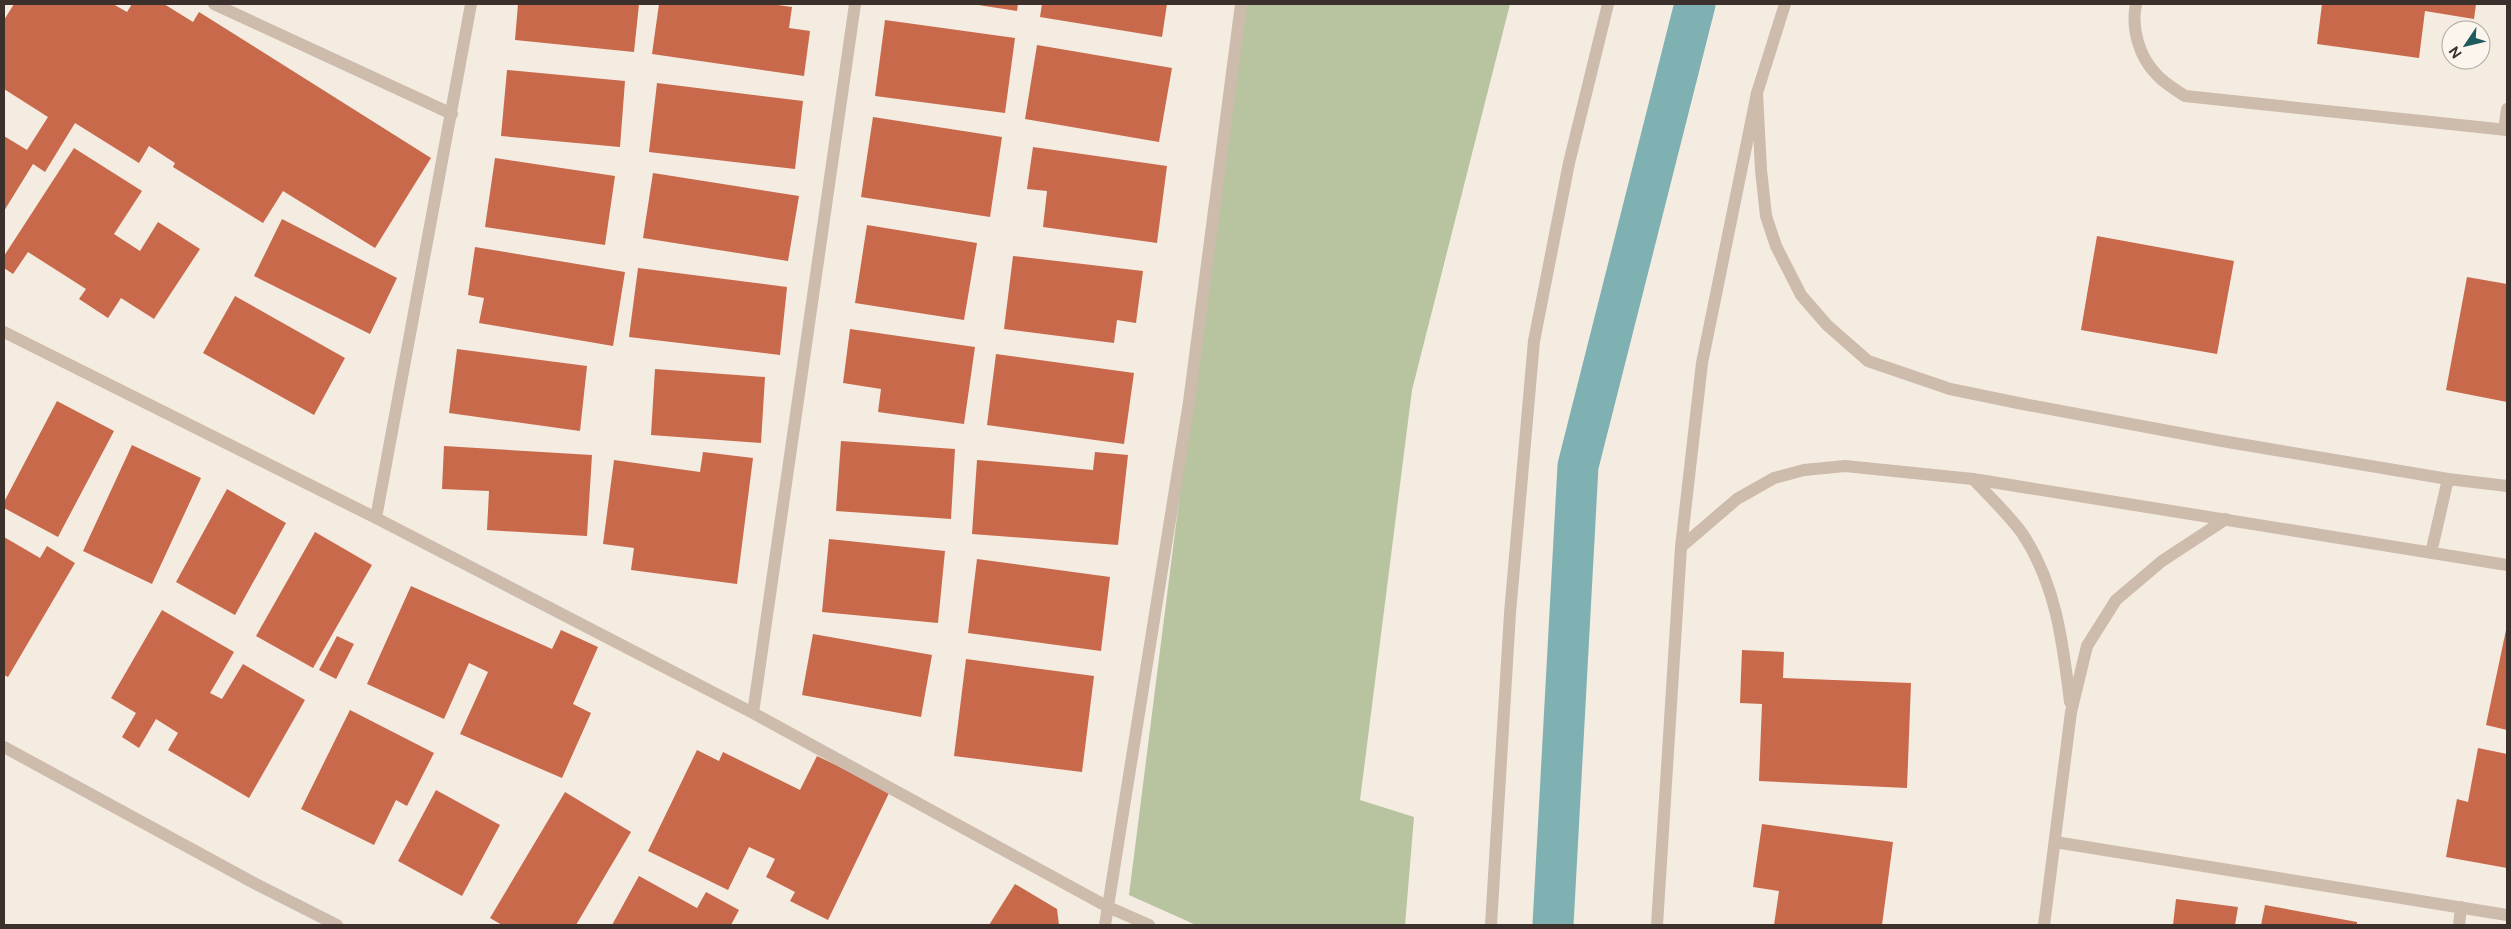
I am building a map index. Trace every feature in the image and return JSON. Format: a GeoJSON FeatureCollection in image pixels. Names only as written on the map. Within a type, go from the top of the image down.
{"type":"FeatureCollection","features":[{"type":"Feature","properties":{"kind":"street"},"geometry":{"type":"LineString","coordinates":[[214,4],[452,114]]}},
{"type":"Feature","properties":{"kind":"street"},"geometry":{"type":"LineString","coordinates":[[376,518],[471,4]]}},
{"type":"Feature","properties":{"kind":"street"},"geometry":{"type":"LineString","coordinates":[[753,713],[855,4]]}},
{"type":"Feature","properties":{"kind":"street"},"geometry":{"type":"LineString","coordinates":[[1105,925],[1189,402],[1242,4]]}},
{"type":"Feature","properties":{"kind":"street"},"geometry":{"type":"LineString","coordinates":[[1491,925],[1510,613],[1534,341],[1569,163],[1608,4]]}},
{"type":"Feature","properties":{"kind":"street"},"geometry":{"type":"LineString","coordinates":[[1657,925],[1681,547],[1702,363],[1757,93],[1785,4]]}},
{"type":"Feature","properties":{"kind":"street"},"geometry":{"type":"LineString","coordinates":[[2136,4],[2133,19],[2140,51],[2156,75],[2185,96],[2506,130],[2507,109]]}},
{"type":"Feature","properties":{"kind":"street"},"geometry":{"type":"LineString","coordinates":[[1757,93],[1760,170],[1766,216],[1776,246],[1801,295],[1827,325],[1868,361],[1950,389],[2222,441],[2448,480],[2507,486]]}},
{"type":"Feature","properties":{"kind":"street"},"geometry":{"type":"LineString","coordinates":[[4,332],[376,518],[753,713],[1108,907],[1150,925]]}},
{"type":"Feature","properties":{"kind":"street"},"geometry":{"type":"LineString","coordinates":[[1681,547],[1737,499],[1774,478],[1804,470],[1845,466],[1973,479],[2507,565]]}},
{"type":"Feature","properties":{"kind":"street"},"geometry":{"type":"LineString","coordinates":[[1973,479],[2021,533],[2045,574],[2061,632],[2071,712]]}},
{"type":"Feature","properties":{"kind":"street"},"geometry":{"type":"LineString","coordinates":[[2431,553],[2448,480]]}},
{"type":"Feature","properties":{"kind":"street"},"geometry":{"type":"LineString","coordinates":[[2044,925],[2071,712],[2087,646],[2116,600],[2162,561],[2226,519]]}},
{"type":"Feature","properties":{"kind":"street"},"geometry":{"type":"LineString","coordinates":[[4,747],[254,884],[337,925]]}},
{"type":"Feature","properties":{"kind":"street"},"geometry":{"type":"LineString","coordinates":[[2055,842],[2507,915]]}},
{"type":"Feature","properties":{"kind":"street"},"geometry":{"type":"LineString","coordinates":[[2459,925],[2461,907]]}},
{"type":"Feature","properties":{"kind":"green space"},"geometry":{"type":"Polygon","coordinates":[[[1242,4],[1510,4],[1412,390],[1360,800],[1414,817],[1405,925],[1196,925],[1129,895],[1242,4]]]}},
{"type":"Feature","properties":{"kind":"building"},"geometry":{"type":"Polygon","coordinates":[[[14,4],[113,4],[127,12],[132,4],[164,4],[193,22],[199,12],[431,158],[375,248],[283,191],[263,223],[173,167],[175,163],[149,146],[139,163],[75,123],[45,172],[33,164],[4,211],[4,136],[27,150],[48,117],[4,89],[4,20],[14,4]]]}},
{"type":"Feature","properties":{"kind":"building"},"geometry":{"type":"Polygon","coordinates":[[[518,4],[639,4],[634,52],[515,40],[518,4]]]}},
{"type":"Feature","properties":{"kind":"building"},"geometry":{"type":"Polygon","coordinates":[[[659,4],[771,4],[792,7],[789,28],[810,31],[804,76],[652,54],[659,4]]]}},
{"type":"Feature","properties":{"kind":"building"},"geometry":{"type":"Polygon","coordinates":[[[972,4],[1018,4],[1017,11],[972,4]]]}},
{"type":"Feature","properties":{"kind":"building"},"geometry":{"type":"Polygon","coordinates":[[[1042,4],[1167,4],[1162,37],[1040,17],[1042,4]]]}},
{"type":"Feature","properties":{"kind":"building"},"geometry":{"type":"Polygon","coordinates":[[[2322,4],[2476,4],[2474,19],[2425,11],[2419,58],[2317,44],[2322,4]]]}},
{"type":"Feature","properties":{"kind":"building"},"geometry":{"type":"Polygon","coordinates":[[[885,20],[1015,38],[1005,113],[875,96],[885,20]]]}},
{"type":"Feature","properties":{"kind":"building"},"geometry":{"type":"Polygon","coordinates":[[[1037,45],[1172,68],[1159,142],[1025,119],[1037,45]]]}},
{"type":"Feature","properties":{"kind":"building"},"geometry":{"type":"Polygon","coordinates":[[[507,70],[625,81],[620,147],[501,136],[507,70]]]}},
{"type":"Feature","properties":{"kind":"building"},"geometry":{"type":"Polygon","coordinates":[[[657,83],[803,101],[795,169],[649,152],[657,83]]]}},
{"type":"Feature","properties":{"kind":"building"},"geometry":{"type":"Polygon","coordinates":[[[873,117],[1002,137],[990,217],[861,197],[873,117]]]}},
{"type":"Feature","properties":{"kind":"building"},"geometry":{"type":"Polygon","coordinates":[[[1033,147],[1167,166],[1157,243],[1043,227],[1047,191],[1027,189],[1033,147]]]}},
{"type":"Feature","properties":{"kind":"building"},"geometry":{"type":"Polygon","coordinates":[[[74,148],[142,191],[114,234],[140,251],[158,222],[200,249],[154,319],[121,298],[108,318],[79,299],[86,289],[28,252],[13,274],[4,268],[4,256],[74,148]]]}},
{"type":"Feature","properties":{"kind":"building"},"geometry":{"type":"Polygon","coordinates":[[[495,158],[615,176],[605,245],[485,227],[495,158]]]}},
{"type":"Feature","properties":{"kind":"building"},"geometry":{"type":"Polygon","coordinates":[[[653,173],[799,196],[788,261],[643,238],[653,173]]]}},
{"type":"Feature","properties":{"kind":"building"},"geometry":{"type":"Polygon","coordinates":[[[282,219],[397,278],[370,334],[254,276],[282,219]]]}},
{"type":"Feature","properties":{"kind":"building"},"geometry":{"type":"Polygon","coordinates":[[[867,225],[977,243],[964,320],[855,303],[867,225]]]}},
{"type":"Feature","properties":{"kind":"building"},"geometry":{"type":"Polygon","coordinates":[[[2097,236],[2234,261],[2217,354],[2081,330],[2097,236]]]}},
{"type":"Feature","properties":{"kind":"building"},"geometry":{"type":"Polygon","coordinates":[[[475,247],[625,272],[613,346],[479,323],[484,298],[468,295],[475,247]]]}},
{"type":"Feature","properties":{"kind":"building"},"geometry":{"type":"Polygon","coordinates":[[[1013,256],[1143,271],[1136,323],[1117,320],[1114,343],[1004,329],[1013,256]]]}},
{"type":"Feature","properties":{"kind":"building"},"geometry":{"type":"Polygon","coordinates":[[[638,268],[787,287],[780,355],[629,337],[638,268]]]}},
{"type":"Feature","properties":{"kind":"building"},"geometry":{"type":"Polygon","coordinates":[[[2467,277],[2507,284],[2507,402],[2446,390],[2467,277]]]}},
{"type":"Feature","properties":{"kind":"building"},"geometry":{"type":"Polygon","coordinates":[[[235,296],[345,358],[314,415],[203,353],[235,296]]]}},
{"type":"Feature","properties":{"kind":"building"},"geometry":{"type":"Polygon","coordinates":[[[850,329],[975,347],[964,424],[878,412],[881,389],[843,383],[850,329]]]}},
{"type":"Feature","properties":{"kind":"building"},"geometry":{"type":"Polygon","coordinates":[[[457,349],[587,366],[580,431],[449,413],[457,349]]]}},
{"type":"Feature","properties":{"kind":"building"},"geometry":{"type":"Polygon","coordinates":[[[996,354],[1134,373],[1124,444],[987,425],[996,354]]]}},
{"type":"Feature","properties":{"kind":"building"},"geometry":{"type":"Polygon","coordinates":[[[655,369],[765,377],[761,443],[651,435],[655,369]]]}},
{"type":"Feature","properties":{"kind":"building"},"geometry":{"type":"Polygon","coordinates":[[[57,401],[114,431],[58,537],[4,508],[4,502],[57,401]]]}},
{"type":"Feature","properties":{"kind":"building"},"geometry":{"type":"Polygon","coordinates":[[[841,441],[955,449],[951,519],[836,511],[841,441]]]}},
{"type":"Feature","properties":{"kind":"building"},"geometry":{"type":"Polygon","coordinates":[[[132,445],[201,478],[152,584],[83,551],[132,445]]]}},
{"type":"Feature","properties":{"kind":"building"},"geometry":{"type":"Polygon","coordinates":[[[444,446],[592,455],[587,536],[487,530],[489,491],[442,489],[444,446]]]}},
{"type":"Feature","properties":{"kind":"building"},"geometry":{"type":"Polygon","coordinates":[[[703,452],[753,458],[737,584],[631,570],[634,548],[603,544],[614,460],[700,472],[703,452]]]}},
{"type":"Feature","properties":{"kind":"building"},"geometry":{"type":"Polygon","coordinates":[[[1095,452],[1128,455],[1118,545],[972,534],[977,460],[1093,470],[1095,452]]]}},
{"type":"Feature","properties":{"kind":"building"},"geometry":{"type":"Polygon","coordinates":[[[227,489],[286,523],[235,615],[176,582],[227,489]]]}},
{"type":"Feature","properties":{"kind":"building"},"geometry":{"type":"Polygon","coordinates":[[[315,532],[372,565],[313,668],[256,636],[315,532]]]}},
{"type":"Feature","properties":{"kind":"building"},"geometry":{"type":"Polygon","coordinates":[[[4,537],[40,558],[47,546],[75,563],[8,677],[4,675],[4,537]]]}},
{"type":"Feature","properties":{"kind":"building"},"geometry":{"type":"Polygon","coordinates":[[[829,539],[945,551],[938,623],[822,612],[829,539]]]}},
{"type":"Feature","properties":{"kind":"building"},"geometry":{"type":"Polygon","coordinates":[[[977,559],[1110,577],[1101,651],[968,633],[977,559]]]}},
{"type":"Feature","properties":{"kind":"building"},"geometry":{"type":"Polygon","coordinates":[[[411,586],[552,649],[561,630],[598,647],[573,704],[591,713],[562,778],[460,734],[488,672],[469,663],[444,719],[367,684],[411,586]]]}},
{"type":"Feature","properties":{"kind":"building"},"geometry":{"type":"Polygon","coordinates":[[[162,610],[234,652],[210,693],[222,699],[243,664],[305,700],[249,798],[168,750],[178,733],[156,719],[139,748],[122,737],[136,713],[111,698],[162,610]]]}},
{"type":"Feature","properties":{"kind":"building"},"geometry":{"type":"Polygon","coordinates":[[[2507,630],[2507,730],[2486,725],[2507,630]]]}},
{"type":"Feature","properties":{"kind":"building"},"geometry":{"type":"Polygon","coordinates":[[[813,634],[932,655],[921,717],[802,695],[813,634]]]}},
{"type":"Feature","properties":{"kind":"building"},"geometry":{"type":"Polygon","coordinates":[[[337,636],[354,644],[336,679],[319,670],[337,636]]]}},
{"type":"Feature","properties":{"kind":"building"},"geometry":{"type":"Polygon","coordinates":[[[1742,650],[1784,652],[1783,678],[1911,683],[1907,788],[1759,781],[1762,704],[1740,703],[1742,650]]]}},
{"type":"Feature","properties":{"kind":"building"},"geometry":{"type":"Polygon","coordinates":[[[966,659],[1094,676],[1082,772],[954,756],[966,659]]]}},
{"type":"Feature","properties":{"kind":"building"},"geometry":{"type":"Polygon","coordinates":[[[350,710],[434,753],[407,806],[396,800],[374,845],[301,809],[350,710]]]}},
{"type":"Feature","properties":{"kind":"building"},"geometry":{"type":"Polygon","coordinates":[[[2478,748],[2507,754],[2507,868],[2446,857],[2457,799],[2468,802],[2478,748]]]}},
{"type":"Feature","properties":{"kind":"building"},"geometry":{"type":"Polygon","coordinates":[[[697,750],[719,761],[723,752],[800,790],[817,756],[890,791],[828,920],[790,901],[795,892],[766,877],[775,859],[749,847],[728,890],[648,851],[697,750]]]}},
{"type":"Feature","properties":{"kind":"building"},"geometry":{"type":"Polygon","coordinates":[[[436,790],[500,825],[462,896],[398,861],[436,790]]]}},
{"type":"Feature","properties":{"kind":"building"},"geometry":{"type":"Polygon","coordinates":[[[565,792],[631,832],[576,925],[502,925],[490,918],[565,792]]]}},
{"type":"Feature","properties":{"kind":"building"},"geometry":{"type":"Polygon","coordinates":[[[1762,824],[1893,842],[1882,925],[1774,925],[1779,891],[1753,887],[1762,824]]]}},
{"type":"Feature","properties":{"kind":"building"},"geometry":{"type":"Polygon","coordinates":[[[639,876],[697,908],[706,892],[739,910],[731,925],[612,925],[639,876]]]}},
{"type":"Feature","properties":{"kind":"building"},"geometry":{"type":"Polygon","coordinates":[[[1015,884],[1057,909],[1059,925],[989,925],[1015,884]]]}},
{"type":"Feature","properties":{"kind":"building"},"geometry":{"type":"Polygon","coordinates":[[[2176,899],[2238,907],[2235,925],[2173,925],[2176,899]]]}},
{"type":"Feature","properties":{"kind":"building"},"geometry":{"type":"Polygon","coordinates":[[[2265,905],[2357,922],[2357,925],[2261,925],[2265,905]]]}},
{"type":"Feature","properties":{"kind":"waterway"},"geometry":{"type":"LineString","coordinates":[[1553,925],[1578,466],[1695,4]]}}]}
